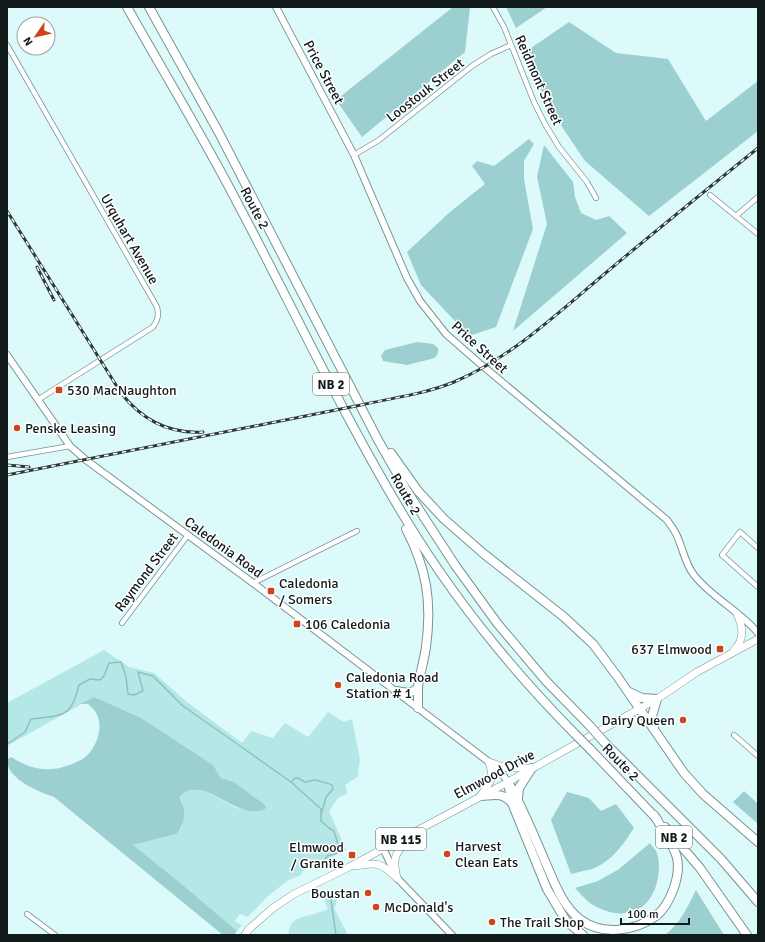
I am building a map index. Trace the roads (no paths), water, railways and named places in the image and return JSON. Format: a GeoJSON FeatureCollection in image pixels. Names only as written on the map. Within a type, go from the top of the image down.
{"type":"FeatureCollection","features":[{"type":"Feature","properties":{"kind":"highway","name":"Route 2"},"geometry":{"type":"LineString","coordinates":[[127,7],[232,193],[358,436],[424,548],[484,631],[533,690],[682,845],[748,935]]}},
{"type":"Feature","properties":{"kind":"highway","name":"Route 2"},"geometry":{"type":"LineString","coordinates":[[149,7],[218,131],[382,447],[411,497],[479,599],[529,661],[606,743],[721,859],[758,902]]}},
{"type":"Feature","properties":{"kind":"highway"},"geometry":{"type":"LineString","coordinates":[[366,415],[407,477],[429,504],[461,535],[582,632],[600,653],[672,757],[693,784],[758,842]]}},
{"type":"Feature","properties":{"kind":"highway"},"geometry":{"type":"LineString","coordinates":[[387,486],[393,505],[419,556],[427,588],[429,613],[426,646],[418,688],[418,708]]}},
{"type":"Feature","properties":{"kind":"highway"},"geometry":{"type":"LineString","coordinates":[[396,692],[406,693],[414,691],[418,688]]}},
{"type":"Feature","properties":{"kind":"highway"},"geometry":{"type":"LineString","coordinates":[[628,692],[642,698],[657,699],[652,716],[654,730]]}},
{"type":"Feature","properties":{"kind":"highway"},"geometry":{"type":"LineString","coordinates":[[515,801],[519,788],[532,768]]}},
{"type":"Feature","properties":{"kind":"highway"},"geometry":{"type":"LineString","coordinates":[[508,782],[547,889],[566,921],[583,935]]}},
{"type":"Feature","properties":{"kind":"highway"},"geometry":{"type":"LineString","coordinates":[[481,796],[500,794],[515,801],[563,902],[582,921],[600,929],[614,930],[633,928],[656,916],[672,896],[677,878],[677,859],[666,834],[654,816]]}},
{"type":"Feature","properties":{"kind":"main road"},"geometry":{"type":"LineString","coordinates":[[732,653],[738,647],[741,640],[741,624],[737,614]]}},
{"type":"Feature","properties":{"kind":"main road","name":"Elmwood Drive"},"geometry":{"type":"LineString","coordinates":[[245,935],[249,929],[273,908],[294,894],[349,867],[508,782],[657,699],[697,672],[758,639]]}},
{"type":"Feature","properties":{"kind":"main road"},"geometry":{"type":"LineString","coordinates":[[481,796],[492,778],[489,762],[507,768],[532,768]]}},
{"type":"Feature","properties":{"kind":"main road"},"geometry":{"type":"LineString","coordinates":[[397,878],[394,864],[396,856],[402,846],[418,830]]}},
{"type":"Feature","properties":{"kind":"main road"},"geometry":{"type":"LineString","coordinates":[[349,867],[372,863],[378,864],[397,878]]}},
{"type":"Feature","properties":{"kind":"street","name":"Price Street"},"geometry":{"type":"LineString","coordinates":[[276,7],[354,155],[407,278],[420,301],[446,334],[667,520],[677,535],[686,562],[693,575],[758,633]]}},
{"type":"Feature","properties":{"kind":"street","name":"Reidmont Street"},"geometry":{"type":"LineString","coordinates":[[493,7],[504,27],[534,102],[545,124],[559,147],[587,182],[596,198]]}},
{"type":"Feature","properties":{"kind":"street","name":"Urquhart Avenue"},"geometry":{"type":"LineString","coordinates":[[7,45],[157,307],[159,315],[153,327],[39,399]]}},
{"type":"Feature","properties":{"kind":"street","name":"Loostouk Street"},"geometry":{"type":"LineString","coordinates":[[354,155],[379,140],[472,66],[491,54],[511,45]]}},
{"type":"Feature","properties":{"kind":"street"},"geometry":{"type":"LineString","coordinates":[[710,195],[758,234]]}},
{"type":"Feature","properties":{"kind":"street"},"geometry":{"type":"LineString","coordinates":[[736,216],[758,197]]}},
{"type":"Feature","properties":{"kind":"street","name":"Caledonia Road"},"geometry":{"type":"LineString","coordinates":[[7,354],[70,446],[86,460],[253,583],[489,762],[500,771],[508,782]]}},
{"type":"Feature","properties":{"kind":"street"},"geometry":{"type":"LineString","coordinates":[[7,457],[70,446]]}},
{"type":"Feature","properties":{"kind":"street"},"geometry":{"type":"LineString","coordinates":[[253,583],[357,531]]}},
{"type":"Feature","properties":{"kind":"street"},"geometry":{"type":"LineString","coordinates":[[758,548],[740,532],[722,555],[758,587]]}},
{"type":"Feature","properties":{"kind":"street","name":"Raymond Street"},"geometry":{"type":"LineString","coordinates":[[122,623],[188,535]]}},
{"type":"Feature","properties":{"kind":"street"},"geometry":{"type":"LineString","coordinates":[[734,735],[758,756]]}},
{"type":"Feature","properties":{"kind":"street"},"geometry":{"type":"LineString","coordinates":[[383,848],[397,878],[452,935]]}},
{"type":"Feature","properties":{"kind":"street"},"geometry":{"type":"LineString","coordinates":[[27,914],[55,935]]}},
{"type":"Feature","properties":{"kind":"waterway"},"geometry":{"type":"LineString","coordinates":[[7,742],[9,743],[25,732],[31,719],[50,717],[64,713],[72,704],[79,685],[90,679],[100,680],[104,676],[109,663],[121,662],[126,677],[128,694],[134,695],[143,691],[138,672],[153,676],[183,706],[291,782],[321,809],[321,821],[334,831],[339,848],[337,853],[327,856],[324,861]]}},
{"type":"Feature","properties":{"kind":"waterway"},"geometry":{"type":"LineString","coordinates":[[291,782],[295,778],[298,778],[305,782],[315,780],[332,785],[333,789],[326,797],[322,812]]}},
{"type":"Feature","properties":{"kind":"waterway"},"geometry":{"type":"LineString","coordinates":[[330,893],[336,935]]}},
{"type":"Feature","properties":{"kind":"railway"},"geometry":{"type":"LineString","coordinates":[[7,475],[408,395],[432,390],[454,382],[494,361],[532,335],[758,148]]}},
{"type":"Feature","properties":{"kind":"railway"},"geometry":{"type":"LineString","coordinates":[[7,211],[121,393],[129,403],[147,418],[167,428],[178,431],[203,432]]}},
{"type":"Feature","properties":{"kind":"railway"},"geometry":{"type":"LineString","coordinates":[[37,267],[54,300]]}},
{"type":"Feature","properties":{"kind":"railway"},"geometry":{"type":"LineString","coordinates":[[7,465],[29,467]]}},
{"type":"Feature","properties":{"kind":"place","name":"530 MacNaughton"},"geometry":{"type":"Point","coordinates":[59,390]}},
{"type":"Feature","properties":{"kind":"place","name":"Penske Leasing"},"geometry":{"type":"Point","coordinates":[17,428]}},
{"type":"Feature","properties":{"kind":"place","name":"Caledonia / Somers"},"geometry":{"type":"Point","coordinates":[271,591]}},
{"type":"Feature","properties":{"kind":"place","name":"106 Caledonia"},"geometry":{"type":"Point","coordinates":[297,624]}},
{"type":"Feature","properties":{"kind":"place","name":"637 Elmwood"},"geometry":{"type":"Point","coordinates":[720,649]}},
{"type":"Feature","properties":{"kind":"place","name":"Caledonia Road Station # 1"},"geometry":{"type":"Point","coordinates":[338,685]}},
{"type":"Feature","properties":{"kind":"place","name":"Dairy Queen"},"geometry":{"type":"Point","coordinates":[683,720]}},
{"type":"Feature","properties":{"kind":"place","name":"Harvest Clean Eats"},"geometry":{"type":"Point","coordinates":[447,854]}},
{"type":"Feature","properties":{"kind":"place","name":"Elmwood / Granite"},"geometry":{"type":"Point","coordinates":[352,855]}},
{"type":"Feature","properties":{"kind":"place","name":"Boustan"},"geometry":{"type":"Point","coordinates":[368,893]}},
{"type":"Feature","properties":{"kind":"place","name":"McDonald's"},"geometry":{"type":"Point","coordinates":[376,907]}},
{"type":"Feature","properties":{"kind":"place","name":"The Trail Shop"},"geometry":{"type":"Point","coordinates":[492,922]}}]}
